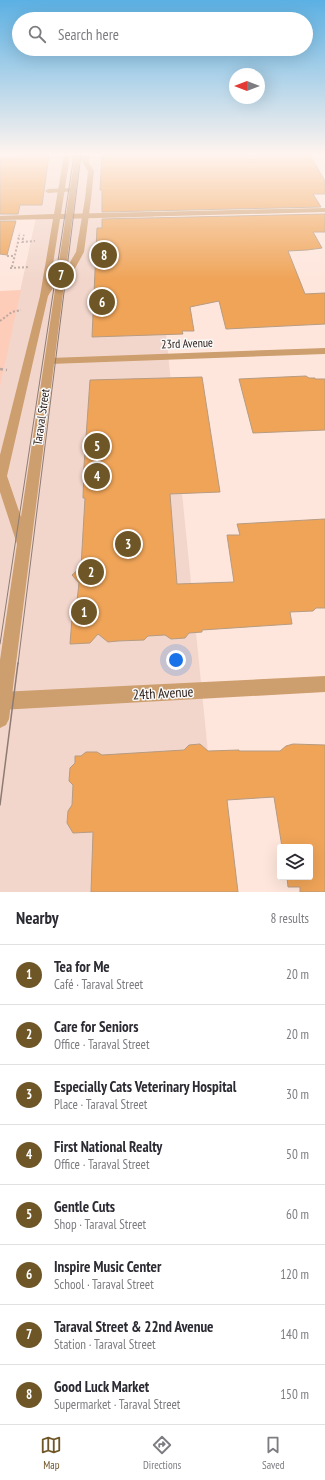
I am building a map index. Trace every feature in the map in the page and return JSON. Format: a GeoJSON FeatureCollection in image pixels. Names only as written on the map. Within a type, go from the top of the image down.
{"type":"FeatureCollection","features":[{"type":"Feature","properties":{"kind":"street","name":"Taraval Street"},"geometry":{"type":"LineString","coordinates":[[24,545],[1,476],[44,296],[60,197]]}},
{"type":"Feature","properties":{"kind":"street","name":"Taraval Street"},"geometry":{"type":"LineString","coordinates":[[0,719],[1,701],[72,197]]}},
{"type":"Feature","properties":{"kind":"street","name":"Taraval Street"},"geometry":{"type":"LineString","coordinates":[[59,289],[80,252],[88,197]]}},
{"type":"Feature","properties":{"kind":"street"},"geometry":{"type":"LineString","coordinates":[[0,218],[325,210]]}},
{"type":"Feature","properties":{"kind":"street","name":"Taraval Street"},"geometry":{"type":"LineString","coordinates":[[44,296],[63,263]]}},
{"type":"Feature","properties":{"kind":"street","name":"23rd Avenue"},"geometry":{"type":"LineString","coordinates":[[50,361],[325,351]]}},
{"type":"Feature","properties":{"kind":"street","name":"24th Avenue"},"geometry":{"type":"LineString","coordinates":[[1,701],[325,684]]}},
{"type":"Feature","properties":{"kind":"path"},"geometry":{"type":"LineString","coordinates":[[30,267],[11,267],[20,231],[24,231],[22,242],[36,241]]}},
{"type":"Feature","properties":{"kind":"path"},"geometry":{"type":"LineString","coordinates":[[7,256],[14,256]]}},
{"type":"Feature","properties":{"kind":"path"},"geometry":{"type":"LineString","coordinates":[[0,322],[12,312],[21,310]]}},
{"type":"Feature","properties":{"kind":"path"},"geometry":{"type":"LineString","coordinates":[[0,369],[8,370]]}},
{"type":"Feature","properties":{"kind":"shaded area"},"geometry":{"type":"Polygon","coordinates":[[[0,197],[151,197],[168,353],[222,892],[0,892],[0,385],[36,217],[0,218],[0,197]]]}},
{"type":"Feature","properties":{"kind":"shaded area"},"geometry":{"type":"Polygon","coordinates":[[[21,290],[0,387],[0,291],[21,290]]]}},
{"type":"Feature","properties":{"kind":"building"},"geometry":{"type":"Polygon","coordinates":[[[0,197],[43,197],[42,205],[20,205],[18,214],[0,214],[0,197]]]}},
{"type":"Feature","properties":{"kind":"building"},"geometry":{"type":"Polygon","coordinates":[[[102,197],[315,197],[321,207],[102,212],[102,197]]]}},
{"type":"Feature","properties":{"kind":"building"},"geometry":{"type":"Polygon","coordinates":[[[325,214],[325,232],[313,232],[322,248],[288,251],[305,294],[325,293],[325,324],[226,329],[219,301],[190,307],[194,331],[182,331],[183,334],[92,337],[97,228],[102,228],[102,219],[325,214]]]}},
{"type":"Feature","properties":{"kind":"building"},"geometry":{"type":"Polygon","coordinates":[[[0,221],[16,221],[7,255],[0,254],[0,221]]]}},
{"type":"Feature","properties":{"kind":"building"},"geometry":{"type":"Polygon","coordinates":[[[306,376],[315,379],[325,379],[325,430],[253,433],[239,379],[306,376]]]}},
{"type":"Feature","properties":{"kind":"building"},"geometry":{"type":"Polygon","coordinates":[[[202,377],[220,492],[170,494],[177,584],[234,582],[227,535],[240,535],[237,524],[325,519],[325,608],[316,608],[313,611],[290,612],[292,624],[202,630],[202,632],[189,633],[185,638],[171,639],[165,635],[148,636],[144,640],[108,642],[98,634],[90,643],[70,644],[73,606],[77,601],[79,583],[72,575],[81,567],[85,498],[83,498],[84,466],[90,380],[202,377]]]}},
{"type":"Feature","properties":{"kind":"building"},"geometry":{"type":"Polygon","coordinates":[[[200,744],[208,751],[280,751],[286,746],[293,744],[325,745],[325,892],[300,892],[300,887],[288,887],[287,880],[313,880],[313,844],[282,844],[274,797],[227,800],[238,892],[91,892],[93,832],[73,833],[67,823],[68,811],[72,805],[73,785],[69,781],[70,768],[75,763],[75,756],[81,756],[86,752],[97,752],[102,755],[184,750],[189,745],[200,744]]]}},
{"type":"Feature","properties":{"kind":"tram line"},"geometry":{"type":"LineString","coordinates":[[0,644],[68,197]]}},
{"type":"Feature","properties":{"kind":"tram line"},"geometry":{"type":"LineString","coordinates":[[18,664],[76,197]]}},
{"type":"Feature","properties":{"kind":"tram line"},"geometry":{"type":"LineString","coordinates":[[0,805],[18,663]]}},
{"type":"Feature","properties":{"kind":"place","name":"Good Luck Market"},"geometry":{"type":"Point","coordinates":[104,255]}},
{"type":"Feature","properties":{"kind":"place","name":"Taraval Street & 22nd Avenue"},"geometry":{"type":"Point","coordinates":[61,275]}},
{"type":"Feature","properties":{"kind":"place","name":"Inspire Music Center"},"geometry":{"type":"Point","coordinates":[102,302]}},
{"type":"Feature","properties":{"kind":"place","name":"Gentle Cuts"},"geometry":{"type":"Point","coordinates":[97,446]}},
{"type":"Feature","properties":{"kind":"place","name":"First National Realty"},"geometry":{"type":"Point","coordinates":[97,476]}},
{"type":"Feature","properties":{"kind":"place","name":"Especially Cats Veterinary Hospital"},"geometry":{"type":"Point","coordinates":[128,544]}},
{"type":"Feature","properties":{"kind":"place","name":"Care for Seniors"},"geometry":{"type":"Point","coordinates":[91,572]}},
{"type":"Feature","properties":{"kind":"place","name":"Tea for Me"},"geometry":{"type":"Point","coordinates":[84,612]}}]}
